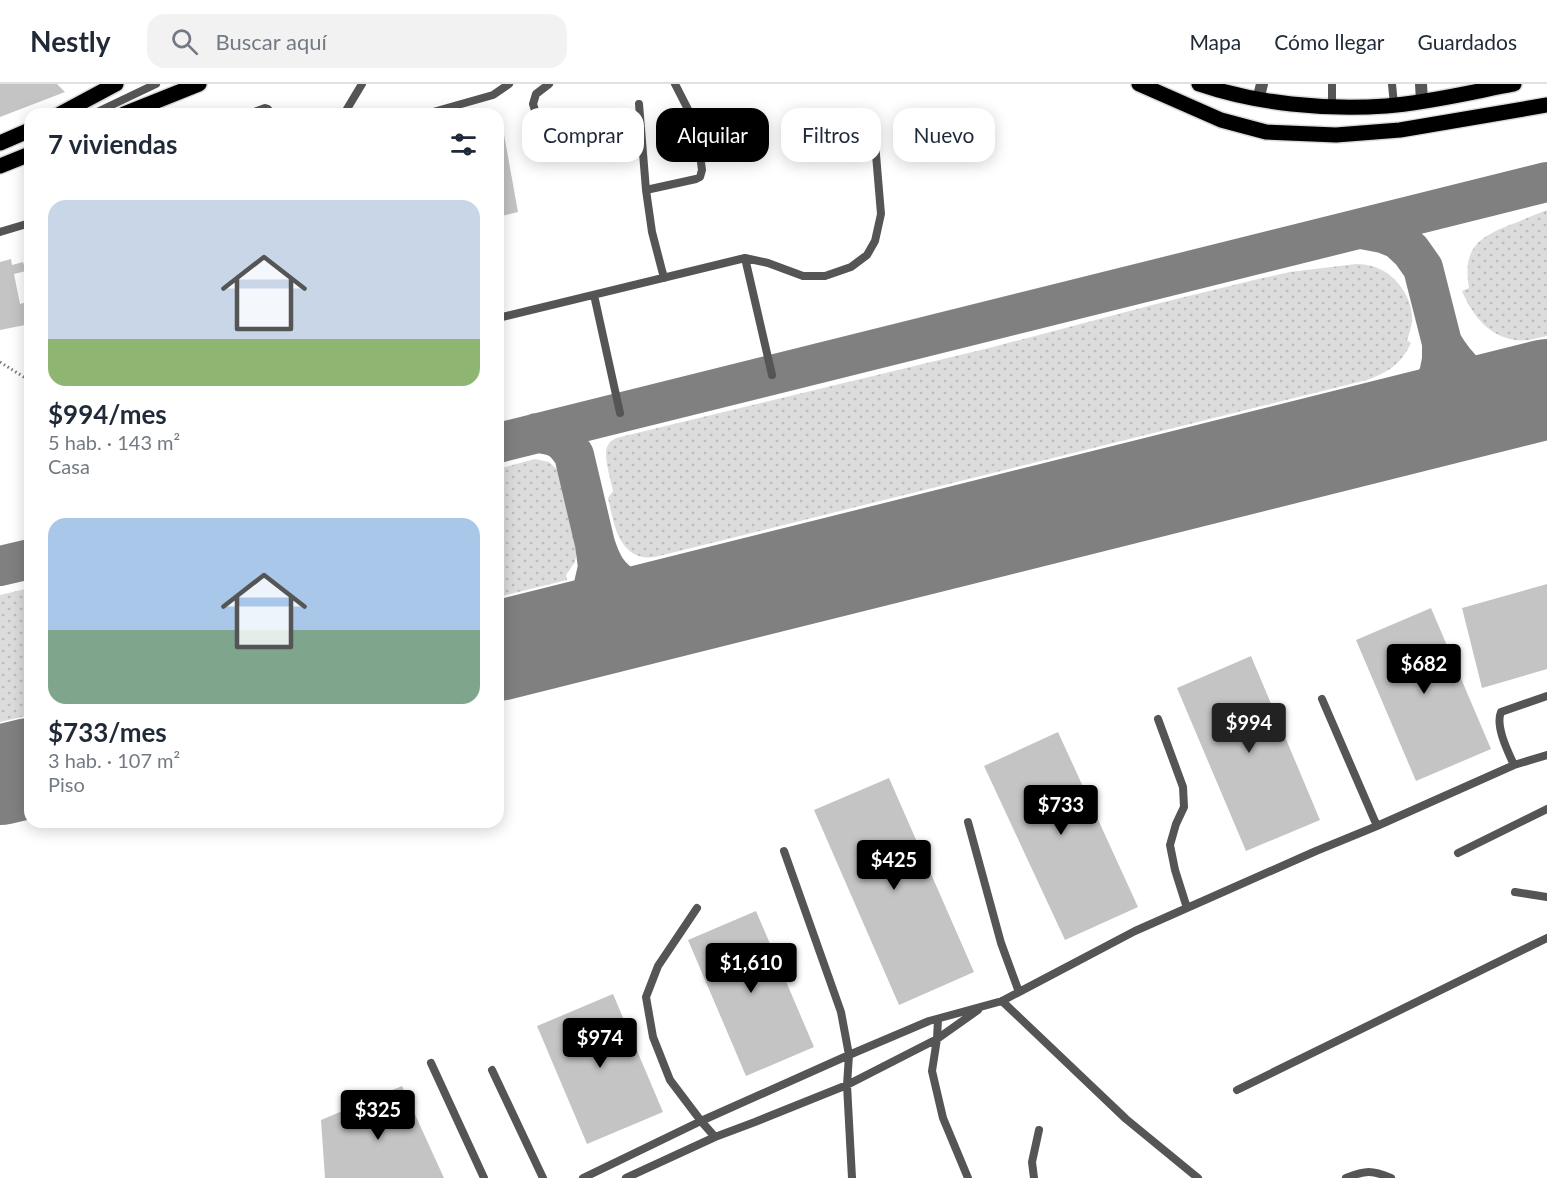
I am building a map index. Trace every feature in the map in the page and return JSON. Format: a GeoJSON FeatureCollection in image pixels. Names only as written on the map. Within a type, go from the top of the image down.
{"type":"FeatureCollection","features":[{"type":"Feature","properties":{"kind":"main road"},"geometry":{"type":"LineString","coordinates":[[71,108],[116,84]]}},
{"type":"Feature","properties":{"kind":"main road"},"geometry":{"type":"LineString","coordinates":[[139,108],[199,84]]}},
{"type":"Feature","properties":{"kind":"main road"},"geometry":{"type":"LineString","coordinates":[[1139,84],[1221,120],[1266,132],[1336,135],[1400,130],[1547,105]]}},
{"type":"Feature","properties":{"kind":"main road"},"geometry":{"type":"LineString","coordinates":[[1199,84],[1258,100],[1332,106],[1394,105],[1514,84]]}},
{"type":"Feature","properties":{"kind":"main road"},"geometry":{"type":"LineString","coordinates":[[0,143],[24,133]]}},
{"type":"Feature","properties":{"kind":"main road"},"geometry":{"type":"LineString","coordinates":[[0,166],[24,156]]}},
{"type":"Feature","properties":{"kind":"street"},"geometry":{"type":"LineString","coordinates":[[1258,100],[1262,84]]}},
{"type":"Feature","properties":{"kind":"street"},"geometry":{"type":"LineString","coordinates":[[1421,84],[1422,101]]}},
{"type":"Feature","properties":{"kind":"lane"},"geometry":{"type":"LineString","coordinates":[[106,108],[156,84]]}},
{"type":"Feature","properties":{"kind":"lane"},"geometry":{"type":"LineString","coordinates":[[348,108],[362,84]]}},
{"type":"Feature","properties":{"kind":"lane"},"geometry":{"type":"LineString","coordinates":[[447,108],[493,95],[509,84]]}},
{"type":"Feature","properties":{"kind":"lane"},"geometry":{"type":"LineString","coordinates":[[534,108],[536,94],[549,84]]}},
{"type":"Feature","properties":{"kind":"lane"},"geometry":{"type":"LineString","coordinates":[[646,190],[696,179],[700,177],[702,170],[696,125],[675,84]]}},
{"type":"Feature","properties":{"kind":"lane"},"geometry":{"type":"LineString","coordinates":[[1332,84],[1332,106]]}},
{"type":"Feature","properties":{"kind":"lane"},"geometry":{"type":"LineString","coordinates":[[1392,84],[1394,105]]}},
{"type":"Feature","properties":{"kind":"lane"},"geometry":{"type":"LineString","coordinates":[[639,105],[652,232],[664,278]]}},
{"type":"Feature","properties":{"kind":"lane"},"geometry":{"type":"LineString","coordinates":[[504,317],[745,258],[768,263],[803,276],[825,276],[851,267],[867,255],[875,241],[881,214],[877,162]]}},
{"type":"Feature","properties":{"kind":"lane"},"geometry":{"type":"LineString","coordinates":[[0,232],[24,226]]}},
{"type":"Feature","properties":{"kind":"lane"},"geometry":{"type":"LineString","coordinates":[[745,258],[772,375]]}},
{"type":"Feature","properties":{"kind":"lane"},"geometry":{"type":"LineString","coordinates":[[594,295],[620,413]]}},
{"type":"Feature","properties":{"kind":"lane"},"geometry":{"type":"LineString","coordinates":[[1515,765],[1505,745],[1499,717],[1501,712],[1547,696]]}},
{"type":"Feature","properties":{"kind":"lane"},"geometry":{"type":"LineString","coordinates":[[1322,699],[1377,826]]}},
{"type":"Feature","properties":{"kind":"lane"},"geometry":{"type":"LineString","coordinates":[[1158,719],[1183,788],[1184,807],[1170,845],[1187,908]]}},
{"type":"Feature","properties":{"kind":"lane"},"geometry":{"type":"LineString","coordinates":[[583,1178],[701,1121],[929,1021],[1002,1001],[1135,931],[1515,765],[1547,755]]}},
{"type":"Feature","properties":{"kind":"lane"},"geometry":{"type":"LineString","coordinates":[[1458,853],[1547,809]]}},
{"type":"Feature","properties":{"kind":"lane"},"geometry":{"type":"LineString","coordinates":[[968,822],[1001,943],[1019,992]]}},
{"type":"Feature","properties":{"kind":"lane"},"geometry":{"type":"LineString","coordinates":[[784,851],[841,1012],[849,1055],[847,1084],[852,1178]]}},
{"type":"Feature","properties":{"kind":"lane"},"geometry":{"type":"LineString","coordinates":[[1515,892],[1547,897]]}},
{"type":"Feature","properties":{"kind":"lane"},"geometry":{"type":"LineString","coordinates":[[697,908],[658,966],[646,997],[653,1037],[670,1080],[715,1137]]}},
{"type":"Feature","properties":{"kind":"lane"},"geometry":{"type":"LineString","coordinates":[[1237,1090],[1547,938]]}},
{"type":"Feature","properties":{"kind":"lane"},"geometry":{"type":"LineString","coordinates":[[1002,1001],[1126,1119],[1198,1178]]}},
{"type":"Feature","properties":{"kind":"lane"},"geometry":{"type":"LineString","coordinates":[[626,1178],[715,1137],[847,1084],[937,1039],[981,1007]]}},
{"type":"Feature","properties":{"kind":"lane"},"geometry":{"type":"LineString","coordinates":[[938,1019],[932,1071],[943,1118],[968,1178]]}},
{"type":"Feature","properties":{"kind":"lane"},"geometry":{"type":"LineString","coordinates":[[430,1063],[484,1178]]}},
{"type":"Feature","properties":{"kind":"lane"},"geometry":{"type":"LineString","coordinates":[[492,1070],[543,1178]]}},
{"type":"Feature","properties":{"kind":"lane"},"geometry":{"type":"LineString","coordinates":[[1034,1178],[1032,1162],[1039,1130]]}},
{"type":"Feature","properties":{"kind":"lane"},"geometry":{"type":"LineString","coordinates":[[1346,1178],[1360,1172],[1377,1172],[1392,1178]]}},
{"type":"Feature","properties":{"kind":"path"},"geometry":{"type":"LineString","coordinates":[[0,362],[24,377]]}},
{"type":"Feature","properties":{"kind":"shaded area"},"geometry":{"type":"Polygon","coordinates":[[[1547,210],[1547,336],[1529,340],[1506,338],[1487,327],[1479,319],[1472,311],[1462,291],[1469,288],[1470,256],[1479,242],[1487,236],[1547,210]]]}},
{"type":"Feature","properties":{"kind":"shaded area"},"geometry":{"type":"Polygon","coordinates":[[[1356,264],[1375,267],[1390,275],[1407,296],[1412,313],[1407,340],[1411,343],[1403,357],[1382,374],[1367,380],[655,557],[633,554],[620,539],[616,529],[608,498],[613,491],[606,449],[616,438],[989,348],[1254,280],[1290,272],[1356,264]]]}},
{"type":"Feature","properties":{"kind":"shaded area"},"geometry":{"type":"Polygon","coordinates":[[[535,459],[549,462],[559,471],[564,480],[578,546],[575,562],[566,575],[567,580],[504,596],[504,467],[535,459]]]}},
{"type":"Feature","properties":{"kind":"shaded area"},"geometry":{"type":"Polygon","coordinates":[[[24,589],[24,716],[0,722],[0,595],[24,589]]]}},
{"type":"Feature","properties":{"kind":"building"},"geometry":{"type":"Polygon","coordinates":[[[0,84],[57,84],[65,92],[0,117],[0,84]]]}},
{"type":"Feature","properties":{"kind":"building"},"geometry":{"type":"Polygon","coordinates":[[[504,135],[518,212],[504,216],[504,135]]]}},
{"type":"Feature","properties":{"kind":"building"},"geometry":{"type":"Polygon","coordinates":[[[11,259],[12,265],[23,262],[24,272],[14,274],[20,304],[24,303],[24,325],[0,330],[0,262],[11,259]]]}},
{"type":"Feature","properties":{"kind":"building"},"geometry":{"type":"Polygon","coordinates":[[[1547,584],[1547,669],[1482,688],[1462,608],[1547,584]]]}},
{"type":"Feature","properties":{"kind":"building"},"geometry":{"type":"Polygon","coordinates":[[[1431,608],[1491,749],[1416,781],[1356,640],[1431,608]]]}},
{"type":"Feature","properties":{"kind":"building"},"geometry":{"type":"Polygon","coordinates":[[[1251,656],[1320,820],[1246,851],[1177,688],[1251,656]]]}},
{"type":"Feature","properties":{"kind":"building"},"geometry":{"type":"Polygon","coordinates":[[[1058,732],[1138,907],[1065,940],[984,766],[1058,732]]]}},
{"type":"Feature","properties":{"kind":"building"},"geometry":{"type":"Polygon","coordinates":[[[889,778],[974,972],[899,1005],[814,810],[889,778]]]}},
{"type":"Feature","properties":{"kind":"building"},"geometry":{"type":"Polygon","coordinates":[[[756,911],[814,1047],[746,1076],[688,940],[756,911]]]}},
{"type":"Feature","properties":{"kind":"building"},"geometry":{"type":"Polygon","coordinates":[[[613,994],[663,1112],[587,1144],[537,1026],[613,994]]]}},
{"type":"Feature","properties":{"kind":"building"},"geometry":{"type":"Polygon","coordinates":[[[402,1086],[444,1178],[325,1178],[321,1120],[402,1086]]]}},
{"type":"Feature","properties":{"kind":"taxiway"},"geometry":{"type":"LineString","coordinates":[[504,442],[1547,182]]}},
{"type":"Feature","properties":{"kind":"taxiway"},"geometry":{"type":"LineString","coordinates":[[1362,229],[1398,239],[1411,251],[1423,268],[1442,343],[1439,375],[1420,408],[1403,425]]}},
{"type":"Feature","properties":{"kind":"taxiway"},"geometry":{"type":"LineString","coordinates":[[1442,343],[1465,373],[1480,384],[1498,390],[1526,394]]}},
{"type":"Feature","properties":{"kind":"taxiway"},"geometry":{"type":"LineString","coordinates":[[537,433],[559,438],[574,455],[595,544],[598,567],[590,602],[578,620],[553,637]]}},
{"type":"Feature","properties":{"kind":"taxiway"},"geometry":{"type":"LineString","coordinates":[[595,544],[606,569],[624,586],[654,601],[682,605]]}},
{"type":"Feature","properties":{"kind":"taxiway"},"geometry":{"type":"LineString","coordinates":[[0,566],[24,560]]}},
{"type":"Feature","properties":{"kind":"runway"},"geometry":{"type":"LineString","coordinates":[[504,650],[1547,389]]}},
{"type":"Feature","properties":{"kind":"runway"},"geometry":{"type":"LineString","coordinates":[[0,775],[24,769]]}}]}
